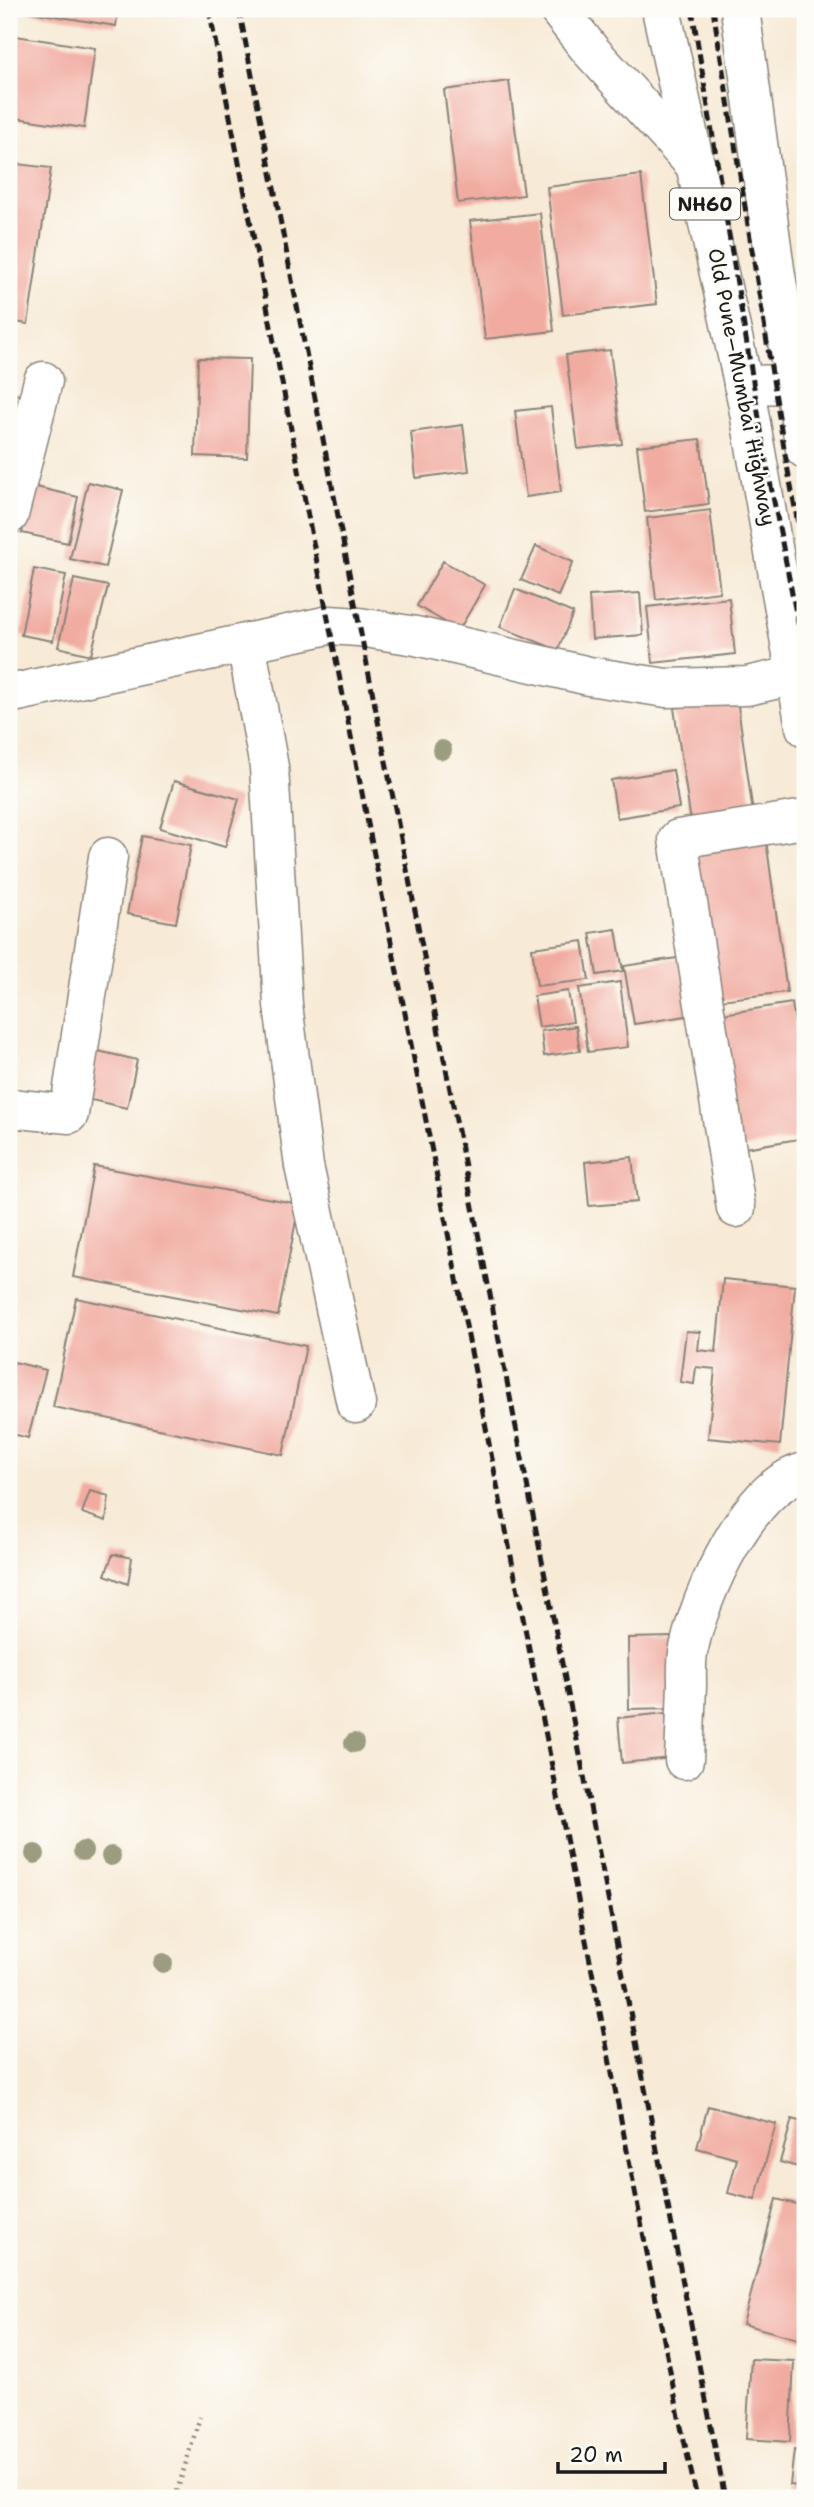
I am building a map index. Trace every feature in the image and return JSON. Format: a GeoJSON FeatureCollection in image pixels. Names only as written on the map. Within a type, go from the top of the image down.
{"type":"FeatureCollection","features":[{"type":"Feature","properties":{"kind":"main road"},"geometry":{"type":"LineString","coordinates":[[558,9],[591,51],[697,168]]}},
{"type":"Feature","properties":{"kind":"main road","name":"Old Pune–Mumbai Highway"},"geometry":{"type":"LineString","coordinates":[[662,9],[744,385],[801,674],[805,727]]}},
{"type":"Feature","properties":{"kind":"main road","name":"NH60"},"geometry":{"type":"LineString","coordinates":[[740,9],[765,201],[800,388],[805,449]]}},
{"type":"Feature","properties":{"kind":"main road"},"geometry":{"type":"LineString","coordinates":[[746,51],[762,9]]}},
{"type":"Feature","properties":{"kind":"main road"},"geometry":{"type":"LineString","coordinates":[[9,515],[43,381]]}},
{"type":"Feature","properties":{"kind":"main road"},"geometry":{"type":"LineString","coordinates":[[744,385],[800,388]]}},
{"type":"Feature","properties":{"kind":"main road"},"geometry":{"type":"LineString","coordinates":[[9,694],[329,625],[416,636],[589,676],[666,688],[747,686],[801,674]]}},
{"type":"Feature","properties":{"kind":"main road"},"geometry":{"type":"LineString","coordinates":[[246,643],[268,767],[283,1005],[304,1166],[355,1404]]}},
{"type":"Feature","properties":{"kind":"main road"},"geometry":{"type":"LineString","coordinates":[[736,1208],[678,839],[805,819]]}},
{"type":"Feature","properties":{"kind":"main road"},"geometry":{"type":"LineString","coordinates":[[9,1108],[69,1114],[108,857]]}},
{"type":"Feature","properties":{"kind":"main road"},"geometry":{"type":"LineString","coordinates":[[684,1760],[688,1650],[700,1607],[748,1517],[765,1496],[792,1475],[805,1472]]}},
{"type":"Feature","properties":{"kind":"path"},"geometry":{"type":"LineString","coordinates":[[175,2498],[200,2417]]}},
{"type":"Feature","properties":{"kind":"building"},"geometry":{"type":"Polygon","coordinates":[[[12,9],[118,9],[116,26],[12,9]]]}},
{"type":"Feature","properties":{"kind":"building"},"geometry":{"type":"Polygon","coordinates":[[[9,35],[95,48],[84,128],[9,117],[9,35]]]}},
{"type":"Feature","properties":{"kind":"building"},"geometry":{"type":"Polygon","coordinates":[[[509,81],[524,195],[458,203],[444,90],[509,81]]]}},
{"type":"Feature","properties":{"kind":"building"},"geometry":{"type":"Polygon","coordinates":[[[9,163],[51,168],[28,324],[9,321],[9,163]]]}},
{"type":"Feature","properties":{"kind":"building"},"geometry":{"type":"Polygon","coordinates":[[[641,175],[657,304],[563,315],[547,187],[641,175]]]}},
{"type":"Feature","properties":{"kind":"building"},"geometry":{"type":"Polygon","coordinates":[[[540,213],[554,331],[485,339],[470,221],[540,213]]]}},
{"type":"Feature","properties":{"kind":"building"},"geometry":{"type":"Polygon","coordinates":[[[610,350],[622,444],[578,449],[566,355],[610,350]]]}},
{"type":"Feature","properties":{"kind":"building"},"geometry":{"type":"Polygon","coordinates":[[[198,358],[250,359],[247,458],[195,456],[198,358]]]}},
{"type":"Feature","properties":{"kind":"building"},"geometry":{"type":"Polygon","coordinates":[[[9,393],[20,395],[9,454],[9,393]]]}},
{"type":"Feature","properties":{"kind":"building"},"geometry":{"type":"Polygon","coordinates":[[[551,407],[561,492],[526,497],[515,411],[551,407]]]}},
{"type":"Feature","properties":{"kind":"building"},"geometry":{"type":"Polygon","coordinates":[[[463,425],[469,471],[416,478],[411,432],[463,425]]]}},
{"type":"Feature","properties":{"kind":"building"},"geometry":{"type":"Polygon","coordinates":[[[700,439],[709,504],[645,512],[637,446],[700,439]]]}},
{"type":"Feature","properties":{"kind":"building"},"geometry":{"type":"Polygon","coordinates":[[[88,482],[123,490],[105,567],[70,559],[88,482]]]}},
{"type":"Feature","properties":{"kind":"building"},"geometry":{"type":"Polygon","coordinates":[[[32,486],[78,497],[68,543],[22,533],[32,486]]]}},
{"type":"Feature","properties":{"kind":"building"},"geometry":{"type":"Polygon","coordinates":[[[710,510],[720,592],[656,600],[647,518],[710,510]]]}},
{"type":"Feature","properties":{"kind":"building"},"geometry":{"type":"Polygon","coordinates":[[[536,546],[573,562],[558,596],[521,580],[536,546]]]}},
{"type":"Feature","properties":{"kind":"building"},"geometry":{"type":"Polygon","coordinates":[[[443,561],[485,585],[459,630],[417,606],[443,561]]]}},
{"type":"Feature","properties":{"kind":"building"},"geometry":{"type":"Polygon","coordinates":[[[34,569],[66,575],[53,641],[21,635],[34,569]]]}},
{"type":"Feature","properties":{"kind":"building"},"geometry":{"type":"Polygon","coordinates":[[[74,579],[108,586],[91,655],[58,647],[74,579]]]}},
{"type":"Feature","properties":{"kind":"building"},"geometry":{"type":"Polygon","coordinates":[[[515,589],[573,613],[558,650],[500,627],[515,589]]]}},
{"type":"Feature","properties":{"kind":"building"},"geometry":{"type":"Polygon","coordinates":[[[640,593],[643,635],[592,639],[589,596],[640,593]]]}},
{"type":"Feature","properties":{"kind":"building"},"geometry":{"type":"Polygon","coordinates":[[[729,598],[735,654],[653,663],[647,607],[729,598]]]}},
{"type":"Feature","properties":{"kind":"building"},"geometry":{"type":"Polygon","coordinates":[[[737,699],[754,820],[692,829],[674,708],[737,699]]]}},
{"type":"Feature","properties":{"kind":"building"},"geometry":{"type":"Polygon","coordinates":[[[673,770],[679,808],[617,818],[611,780],[673,770]]]}},
{"type":"Feature","properties":{"kind":"building"},"geometry":{"type":"Polygon","coordinates":[[[174,781],[239,799],[225,847],[160,828],[174,781]]]}},
{"type":"Feature","properties":{"kind":"building"},"geometry":{"type":"Polygon","coordinates":[[[142,836],[191,845],[176,923],[127,914],[142,836]]]}},
{"type":"Feature","properties":{"kind":"building"},"geometry":{"type":"Polygon","coordinates":[[[766,840],[787,992],[713,1001],[692,850],[766,840]]]}},
{"type":"Feature","properties":{"kind":"building"},"geometry":{"type":"Polygon","coordinates":[[[616,929],[623,971],[597,975],[590,933],[616,929]]]}},
{"type":"Feature","properties":{"kind":"building"},"geometry":{"type":"Polygon","coordinates":[[[583,941],[589,980],[537,986],[532,948],[583,941]]]}},
{"type":"Feature","properties":{"kind":"building"},"geometry":{"type":"Polygon","coordinates":[[[684,957],[693,1015],[634,1024],[624,966],[684,957]]]}},
{"type":"Feature","properties":{"kind":"building"},"geometry":{"type":"Polygon","coordinates":[[[620,982],[628,1047],[588,1052],[579,988],[620,982]]]}},
{"type":"Feature","properties":{"kind":"building"},"geometry":{"type":"Polygon","coordinates":[[[568,991],[573,1022],[539,1027],[534,996],[568,991]]]}},
{"type":"Feature","properties":{"kind":"building"},"geometry":{"type":"Polygon","coordinates":[[[792,1003],[805,1086],[805,1138],[738,1149],[716,1015],[792,1003]]]}},
{"type":"Feature","properties":{"kind":"building"},"geometry":{"type":"Polygon","coordinates":[[[576,1026],[580,1051],[544,1056],[541,1031],[576,1026]]]}},
{"type":"Feature","properties":{"kind":"building"},"geometry":{"type":"Polygon","coordinates":[[[98,1051],[137,1060],[127,1108],[87,1099],[98,1051]]]}},
{"type":"Feature","properties":{"kind":"building"},"geometry":{"type":"Polygon","coordinates":[[[632,1157],[637,1202],[589,1206],[585,1162],[632,1157]]]}},
{"type":"Feature","properties":{"kind":"building"},"geometry":{"type":"Polygon","coordinates":[[[94,1166],[299,1204],[278,1316],[73,1277],[94,1166]]]}},
{"type":"Feature","properties":{"kind":"building"},"geometry":{"type":"Polygon","coordinates":[[[723,1279],[795,1286],[780,1445],[708,1438],[715,1369],[696,1367],[694,1384],[680,1382],[686,1331],[700,1332],[698,1350],[716,1352],[723,1279]]]}},
{"type":"Feature","properties":{"kind":"building"},"geometry":{"type":"Polygon","coordinates":[[[76,1298],[306,1346],[283,1455],[53,1407],[76,1298]]]}},
{"type":"Feature","properties":{"kind":"building"},"geometry":{"type":"Polygon","coordinates":[[[14,1362],[46,1370],[28,1438],[9,1433],[9,1381],[14,1362]]]}},
{"type":"Feature","properties":{"kind":"building"},"geometry":{"type":"Polygon","coordinates":[[[90,1491],[109,1496],[106,1521],[82,1513],[90,1491]]]}},
{"type":"Feature","properties":{"kind":"building"},"geometry":{"type":"Polygon","coordinates":[[[9,1512],[15,1513],[12,1539],[9,1538],[9,1512]]]}},
{"type":"Feature","properties":{"kind":"building"},"geometry":{"type":"Polygon","coordinates":[[[113,1554],[132,1558],[128,1584],[105,1575],[113,1554]]]}},
{"type":"Feature","properties":{"kind":"building"},"geometry":{"type":"Polygon","coordinates":[[[672,1637],[673,1708],[629,1709],[628,1638],[672,1637]]]}},
{"type":"Feature","properties":{"kind":"building"},"geometry":{"type":"Polygon","coordinates":[[[666,1713],[671,1758],[622,1763],[618,1718],[666,1713]]]}},
{"type":"Feature","properties":{"kind":"building"},"geometry":{"type":"Polygon","coordinates":[[[708,2106],[776,2124],[755,2200],[728,2193],[737,2159],[697,2148],[708,2106]]]}},
{"type":"Feature","properties":{"kind":"building"},"geometry":{"type":"Polygon","coordinates":[[[792,2119],[805,2123],[805,2169],[780,2162],[792,2119]]]}},
{"type":"Feature","properties":{"kind":"building"},"geometry":{"type":"Polygon","coordinates":[[[776,2199],[805,2206],[805,2341],[743,2324],[776,2199]]]}},
{"type":"Feature","properties":{"kind":"building"},"geometry":{"type":"Polygon","coordinates":[[[751,2359],[794,2361],[790,2442],[746,2439],[751,2359]]]}},
{"type":"Feature","properties":{"kind":"building"},"geometry":{"type":"Polygon","coordinates":[[[794,2450],[805,2452],[805,2487],[790,2485],[794,2450]]]}},
{"type":"Feature","properties":{"kind":"railway"},"geometry":{"type":"LineString","coordinates":[[209,9],[697,2498]]}},
{"type":"Feature","properties":{"kind":"railway"},"geometry":{"type":"LineString","coordinates":[[239,9],[725,2498]]}},
{"type":"Feature","properties":{"kind":"railway"},"geometry":{"type":"LineString","coordinates":[[692,9],[766,461],[805,659]]}},
{"type":"Feature","properties":{"kind":"railway"},"geometry":{"type":"LineString","coordinates":[[713,9],[786,460],[805,561]]}}]}
